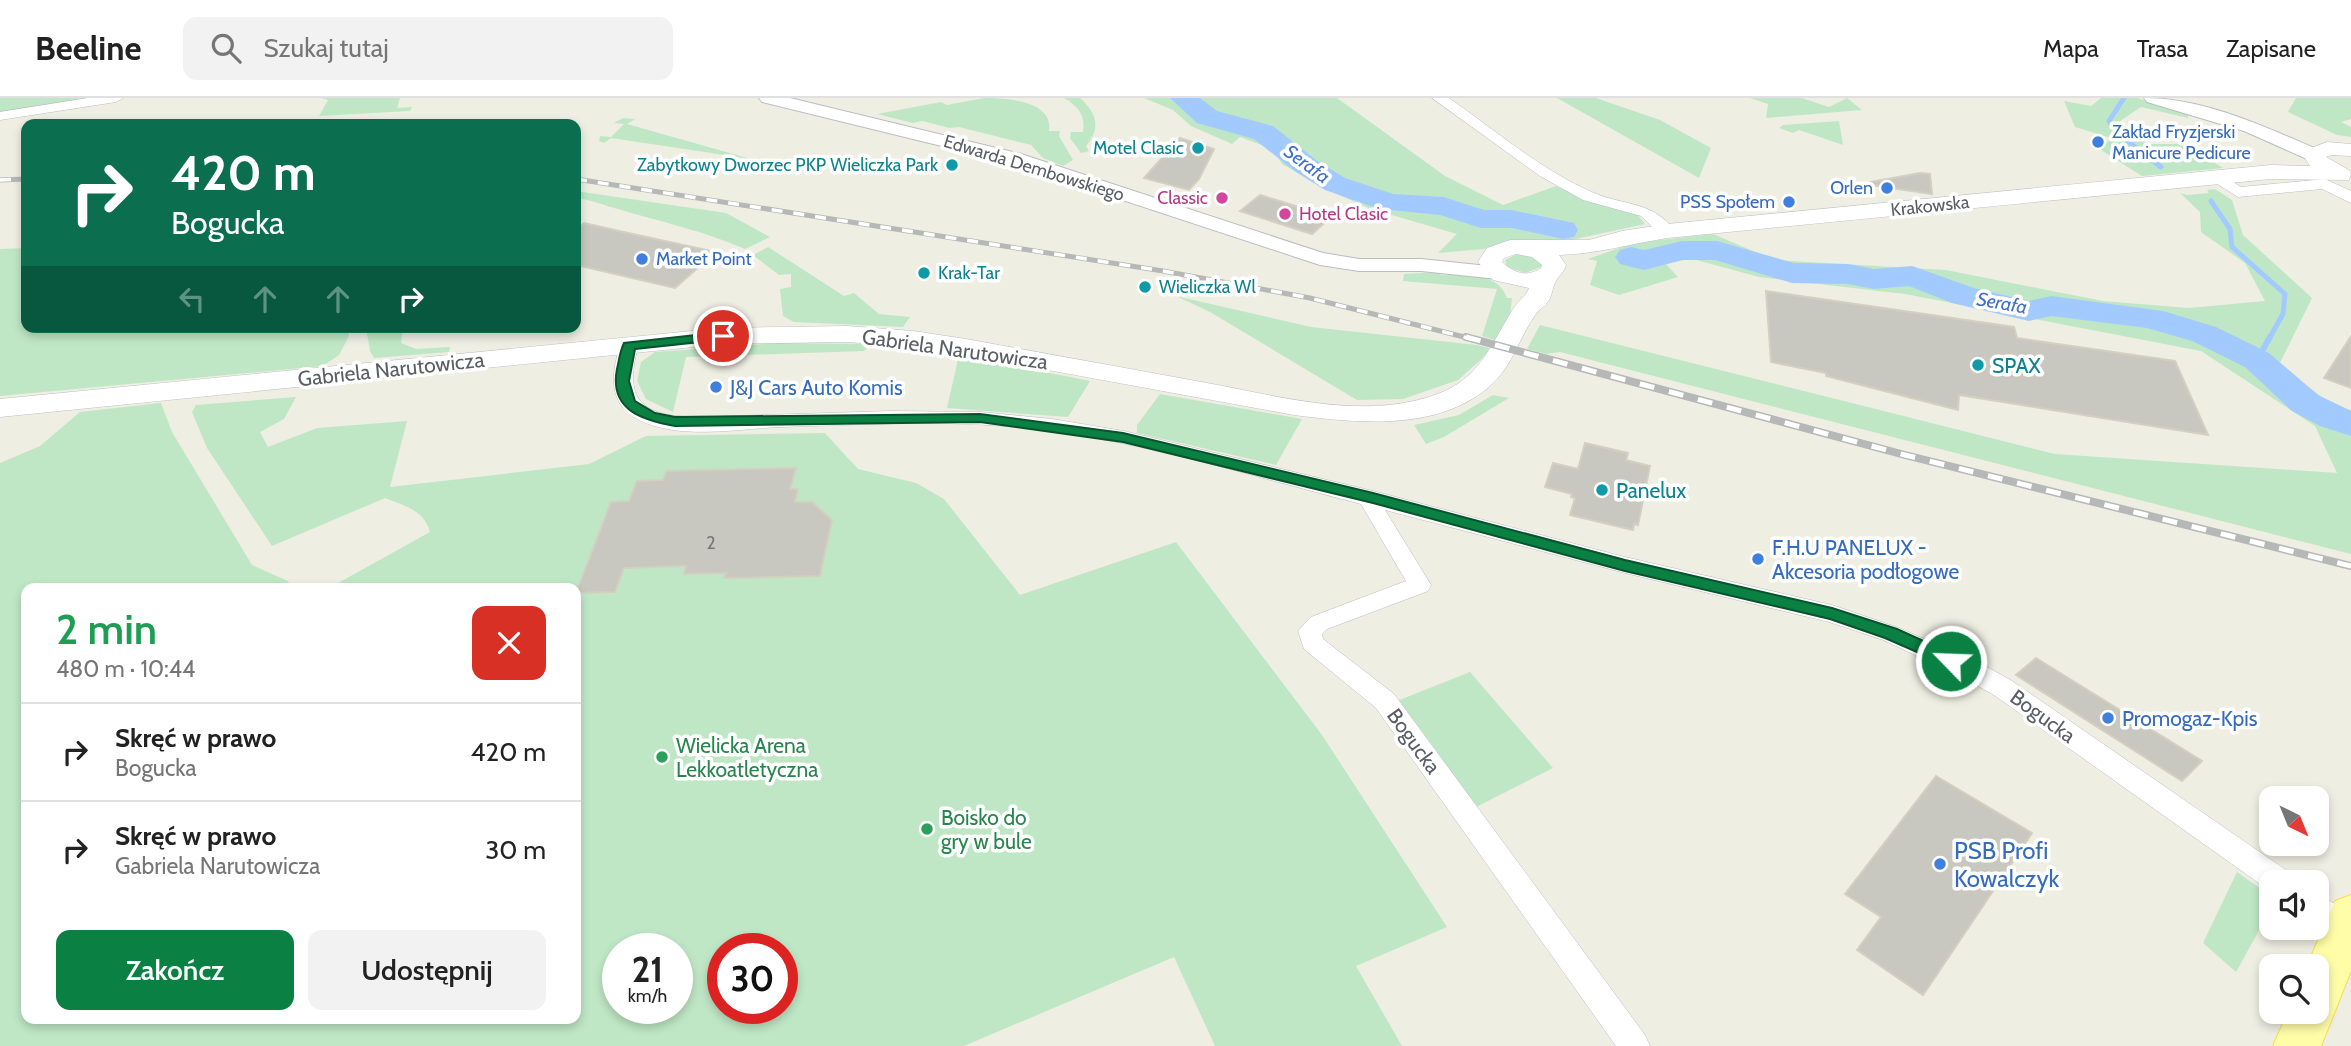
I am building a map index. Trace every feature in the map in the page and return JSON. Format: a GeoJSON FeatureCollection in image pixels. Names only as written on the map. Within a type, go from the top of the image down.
{"type":"FeatureCollection","features":[{"type":"Feature","properties":{"kind":"main road","name":"Krakowska"},"geometry":{"type":"LineString","coordinates":[[2271,172],[2275,168],[2328,153]]}},
{"type":"Feature","properties":{"kind":"main road"},"geometry":{"type":"LineString","coordinates":[[2328,153],[2343,175]]}},
{"type":"Feature","properties":{"kind":"main road","name":"Krakowska"},"geometry":{"type":"LineString","coordinates":[[1499,267],[1510,247],[1590,247],[1622,238],[1667,231],[2271,172],[2343,175]]}},
{"type":"Feature","properties":{"kind":"main road","name":"Krakowska"},"geometry":{"type":"LineString","coordinates":[[1549,272],[1590,247]]}},
{"type":"Feature","properties":{"kind":"main road"},"geometry":{"type":"LineString","coordinates":[[1499,267],[1526,308],[1538,298],[1549,272],[1546,255],[1529,248]]}},
{"type":"Feature","properties":{"kind":"main road"},"geometry":{"type":"LineString","coordinates":[[1499,267],[1525,281],[1549,272]]}},
{"type":"Feature","properties":{"kind":"main road","name":"Gabriela Narutowicza"},"geometry":{"type":"LineString","coordinates":[[0,408],[629,346],[772,334],[847,334],[913,339],[1294,407],[1389,414],[1423,408],[1455,397],[1481,380],[1500,358],[1526,308]]}},
{"type":"Feature","properties":{"kind":"main road"},"geometry":{"type":"LineString","coordinates":[[2329,958],[2341,919]]}},
{"type":"Feature","properties":{"kind":"main road"},"geometry":{"type":"LineString","coordinates":[[2297,1046],[2306,1024]]}},
{"type":"Feature","properties":{"kind":"street"},"geometry":{"type":"LineString","coordinates":[[0,116],[116,98]]}},
{"type":"Feature","properties":{"kind":"street","name":"Edwarda Dembowskiego"},"geometry":{"type":"LineString","coordinates":[[768,98],[1014,158],[1320,259],[1359,265],[1499,267]]}},
{"type":"Feature","properties":{"kind":"street"},"geometry":{"type":"LineString","coordinates":[[1439,98],[1546,173],[1589,197],[1642,210],[1667,231]]}},
{"type":"Feature","properties":{"kind":"street"},"geometry":{"type":"LineString","coordinates":[[2153,98],[2328,153]]}},
{"type":"Feature","properties":{"kind":"street"},"geometry":{"type":"LineString","coordinates":[[2217,177],[2238,192],[2325,184],[2351,198]]}},
{"type":"Feature","properties":{"kind":"street","name":"Bogucka"},"geometry":{"type":"LineString","coordinates":[[629,346],[622,381],[624,392],[629,403],[638,411],[659,419],[705,422],[938,418],[1009,421],[1150,443],[1373,498],[1625,565],[1832,614],[1891,634],[1971,670],[2003,688],[2262,870]]}},
{"type":"Feature","properties":{"kind":"street","name":"Bogucka"},"geometry":{"type":"LineString","coordinates":[[1373,498],[1371,506],[1420,585],[1320,623],[1310,631],[1312,643],[1371,687],[1385,701],[1634,1046]]}},
{"type":"Feature","properties":{"kind":"green space"},"geometry":{"type":"Polygon","coordinates":[[[0,98],[105,98],[0,114],[0,98]]]}},
{"type":"Feature","properties":{"kind":"green space"},"geometry":{"type":"Polygon","coordinates":[[[321,98],[400,98],[397,108],[412,107],[410,111],[319,116],[328,100],[321,98]]]}},
{"type":"Feature","properties":{"kind":"green space"},"geometry":{"type":"Polygon","coordinates":[[[984,98],[1015,100],[1036,107],[1049,121],[1049,131],[1060,131],[1059,136],[1073,160],[1063,166],[1043,158],[1031,145],[959,127],[949,128],[923,121],[912,123],[877,114],[941,102],[947,105],[984,98]]]}},
{"type":"Feature","properties":{"kind":"green space"},"geometry":{"type":"Polygon","coordinates":[[[1064,98],[1080,98],[1093,115],[1094,133],[1086,146],[1089,151],[1081,153],[1070,138],[1071,132],[1083,132],[1083,121],[1077,108],[1064,98]]]}},
{"type":"Feature","properties":{"kind":"green space"},"geometry":{"type":"Polygon","coordinates":[[[1144,98],[1337,98],[1445,176],[1503,205],[1556,186],[1600,205],[1637,214],[1645,224],[1562,242],[1438,253],[1457,234],[1371,209],[1330,191],[1282,164],[1273,149],[1240,137],[1232,144],[1191,126],[1173,110],[1144,98]]]}},
{"type":"Feature","properties":{"kind":"green space"},"geometry":{"type":"Polygon","coordinates":[[[1557,98],[1596,98],[1660,120],[1711,148],[1699,178],[1557,98]]]}},
{"type":"Feature","properties":{"kind":"green space"},"geometry":{"type":"Polygon","coordinates":[[[1750,98],[1802,98],[1829,107],[1847,98],[1862,110],[1766,118],[1768,104],[1750,98]]]}},
{"type":"Feature","properties":{"kind":"green space"},"geometry":{"type":"Polygon","coordinates":[[[2101,98],[2137,98],[2188,113],[2188,118],[2141,107],[2120,121],[2148,144],[2185,144],[2223,168],[2142,176],[2101,150],[2111,138],[2075,127],[2064,101],[2091,106],[2101,98]]]}},
{"type":"Feature","properties":{"kind":"green space"},"geometry":{"type":"Polygon","coordinates":[[[2296,98],[2351,98],[2351,119],[2341,122],[2351,127],[2351,137],[2337,135],[2288,112],[2296,98]]]}},
{"type":"Feature","properties":{"kind":"green space"},"geometry":{"type":"Polygon","coordinates":[[[623,118],[635,119],[627,124],[751,159],[611,138],[604,143],[599,141],[600,136],[611,137],[624,124],[614,123],[623,118]]]}},
{"type":"Feature","properties":{"kind":"green space"},"geometry":{"type":"Polygon","coordinates":[[[1839,121],[1843,145],[1799,130],[1793,133],[1779,128],[1783,125],[1839,121]]]}},
{"type":"Feature","properties":{"kind":"green space"},"geometry":{"type":"Polygon","coordinates":[[[2215,189],[2232,200],[2243,235],[2312,298],[2279,365],[2330,403],[2351,410],[2351,554],[1560,352],[1546,354],[1527,349],[1540,325],[2055,454],[2337,473],[2315,426],[2201,351],[1905,294],[1759,277],[1689,258],[1665,263],[1678,277],[1619,295],[1590,285],[1597,261],[1588,259],[1633,243],[1713,234],[1774,260],[1946,270],[2103,301],[2189,308],[2265,301],[2245,263],[2201,232],[2200,212],[2180,193],[2209,193],[2207,190],[2215,189]]]}},
{"type":"Feature","properties":{"kind":"green space"},"geometry":{"type":"Polygon","coordinates":[[[581,192],[726,213],[770,237],[745,249],[698,232],[581,199],[581,192]]]}},
{"type":"Feature","properties":{"kind":"green space"},"geometry":{"type":"Polygon","coordinates":[[[768,247],[844,296],[854,293],[879,314],[910,317],[903,327],[794,322],[783,316],[780,289],[791,287],[791,274],[779,275],[753,255],[768,247]]]}},
{"type":"Feature","properties":{"kind":"green space"},"geometry":{"type":"Polygon","coordinates":[[[21,248],[21,333],[348,333],[349,336],[339,355],[323,366],[0,396],[0,249],[21,248]]]}},
{"type":"Feature","properties":{"kind":"green space"},"geometry":{"type":"Polygon","coordinates":[[[1517,254],[1532,256],[1541,263],[1541,267],[1525,273],[1507,267],[1505,260],[1517,254]]]}},
{"type":"Feature","properties":{"kind":"green space"},"geometry":{"type":"Polygon","coordinates":[[[1439,272],[1441,275],[1469,275],[1488,279],[1502,289],[1507,298],[1512,298],[1510,316],[1498,341],[1482,336],[1497,289],[1403,281],[1404,274],[1439,272]]]}},
{"type":"Feature","properties":{"kind":"green space"},"geometry":{"type":"Polygon","coordinates":[[[1176,296],[1311,327],[1493,349],[1458,380],[1403,399],[1357,400],[1210,312],[1176,296]]]}},
{"type":"Feature","properties":{"kind":"green space"},"geometry":{"type":"Polygon","coordinates":[[[367,333],[402,333],[401,343],[416,349],[450,347],[449,352],[374,358],[367,333]]]}},
{"type":"Feature","properties":{"kind":"green space"},"geometry":{"type":"Polygon","coordinates":[[[776,343],[871,344],[864,351],[686,357],[673,412],[646,399],[637,381],[641,362],[655,352],[776,343]]]}},
{"type":"Feature","properties":{"kind":"green space"},"geometry":{"type":"Polygon","coordinates":[[[959,355],[1090,381],[1068,417],[947,408],[959,355]]]}},
{"type":"Feature","properties":{"kind":"green space"},"geometry":{"type":"Polygon","coordinates":[[[1160,394],[1302,419],[1276,465],[1137,433],[1137,425],[1160,394]]]}},
{"type":"Feature","properties":{"kind":"green space"},"geometry":{"type":"Polygon","coordinates":[[[1493,395],[1509,398],[1444,437],[1426,444],[1414,425],[1459,415],[1493,395]]]}},
{"type":"Feature","properties":{"kind":"green space"},"geometry":{"type":"Polygon","coordinates":[[[296,397],[284,419],[260,432],[268,447],[317,428],[407,421],[390,487],[589,464],[646,436],[825,433],[858,469],[916,483],[944,499],[1020,595],[1176,542],[1322,735],[1447,927],[1356,966],[1402,1046],[1215,1046],[1174,957],[964,1046],[0,1046],[0,463],[40,446],[80,412],[161,403],[172,432],[252,565],[289,583],[21,583],[21,1024],[581,1024],[581,583],[338,583],[430,532],[423,519],[406,506],[385,498],[272,546],[207,448],[192,412],[196,405],[296,397]]]}},
{"type":"Feature","properties":{"kind":"green space"},"geometry":{"type":"Polygon","coordinates":[[[1470,672],[1553,768],[1476,807],[1397,701],[1470,672]]]}},
{"type":"Feature","properties":{"kind":"green space"},"geometry":{"type":"Polygon","coordinates":[[[2237,872],[2259,888],[2259,930],[2236,972],[2203,943],[2237,872]]]}},
{"type":"Feature","properties":{"kind":"building"},"geometry":{"type":"Polygon","coordinates":[[[1180,138],[1214,149],[1199,179],[1189,190],[1144,178],[1180,138]]]}},
{"type":"Feature","properties":{"kind":"building","name":"Orlen"},"geometry":{"type":"Polygon","coordinates":[[[1920,173],[1930,174],[1932,194],[1870,185],[1870,182],[1920,173]]]}},
{"type":"Feature","properties":{"kind":"building","name":"Hotel Clasic"},"geometry":{"type":"Polygon","coordinates":[[[1260,195],[1331,217],[1312,234],[1240,211],[1260,195]]]}},
{"type":"Feature","properties":{"kind":"building","name":"Market Point"},"geometry":{"type":"Polygon","coordinates":[[[584,223],[716,252],[675,288],[581,266],[581,226],[584,223]]]}},
{"type":"Feature","properties":{"kind":"building","name":"SPAX"},"geometry":{"type":"Polygon","coordinates":[[[1766,291],[2014,327],[2017,338],[2175,361],[2208,435],[1959,395],[1958,410],[1826,376],[1826,373],[1771,362],[1766,291]]]}},
{"type":"Feature","properties":{"kind":"building"},"geometry":{"type":"Polygon","coordinates":[[[2351,336],[2351,388],[2324,378],[2351,336]]]}},
{"type":"Feature","properties":{"kind":"building","name":"Panelux"},"geometry":{"type":"Polygon","coordinates":[[[1585,443],[1628,453],[1626,460],[1650,466],[1638,525],[1634,524],[1633,530],[1570,515],[1575,498],[1571,497],[1572,494],[1545,487],[1553,463],[1578,469],[1585,443]]]}},
{"type":"Feature","properties":{"kind":"building"},"geometry":{"type":"Polygon","coordinates":[[[796,468],[790,489],[798,489],[795,502],[812,502],[832,520],[820,576],[724,578],[726,573],[684,574],[686,566],[624,568],[615,592],[581,593],[580,583],[611,502],[629,501],[637,481],[663,480],[666,471],[796,468]]]}},
{"type":"Feature","properties":{"kind":"building","name":"Promogaz-Kpis"},"geometry":{"type":"Polygon","coordinates":[[[2036,658],[2202,761],[2182,781],[2016,675],[2036,658]]]}},
{"type":"Feature","properties":{"kind":"building","name":"PSB Profi Kowalczyk"},"geometry":{"type":"Polygon","coordinates":[[[1936,776],[2032,833],[1923,995],[1857,950],[1881,917],[1845,894],[1936,776]]]}},
{"type":"Feature","properties":{"kind":"waterway","name":"Serafa"},"geometry":{"type":"LineString","coordinates":[[1183,98],[1207,117],[1263,132],[1306,166],[1335,184],[1390,203],[1444,206],[1481,219],[1512,219],[1563,230]]}},
{"type":"Feature","properties":{"kind":"waterway"},"geometry":{"type":"LineString","coordinates":[[2124,98],[2109,121],[2117,133],[2161,167]]}},
{"type":"Feature","properties":{"kind":"waterway"},"geometry":{"type":"LineString","coordinates":[[2211,201],[2230,229],[2232,247],[2285,294],[2283,314],[2269,339]]}},
{"type":"Feature","properties":{"kind":"waterway","name":"Serafa"},"geometry":{"type":"LineString","coordinates":[[1631,257],[1644,260],[1682,250],[1717,251],[1792,273],[1848,274],[1874,279],[1912,276],[1964,296],[2029,311],[2051,306],[2151,318],[2204,334],[2257,360],[2305,403],[2351,424]]}},
{"type":"Feature","properties":{"kind":"waterway"},"geometry":{"type":"LineString","coordinates":[[2257,360],[2270,337]]}},
{"type":"Feature","properties":{"kind":"railway"},"geometry":{"type":"LineString","coordinates":[[0,180],[21,179]]}},
{"type":"Feature","properties":{"kind":"railway"},"geometry":{"type":"LineString","coordinates":[[581,180],[1163,271],[1310,298],[1472,339]]}},
{"type":"Feature","properties":{"kind":"railway"},"geometry":{"type":"LineString","coordinates":[[1466,337],[1905,455],[2351,566]]}},
{"type":"Feature","properties":{"kind":"place","name":"Zakład Fryzjerski Manicure Pedicure"},"geometry":{"type":"Point","coordinates":[2098,142]}},
{"type":"Feature","properties":{"kind":"place","name":"Motel Clasic"},"geometry":{"type":"Point","coordinates":[1198,148]}},
{"type":"Feature","properties":{"kind":"place","name":"Zabytkowy Dworzec PKP Wieliczka Park"},"geometry":{"type":"Point","coordinates":[952,165]}},
{"type":"Feature","properties":{"kind":"place","name":"Orlen"},"geometry":{"type":"Point","coordinates":[1887,188]}},
{"type":"Feature","properties":{"kind":"place","name":"Classic"},"geometry":{"type":"Point","coordinates":[1222,198]}},
{"type":"Feature","properties":{"kind":"place","name":"PSS Społem"},"geometry":{"type":"Point","coordinates":[1789,202]}},
{"type":"Feature","properties":{"kind":"place","name":"Hotel Clasic"},"geometry":{"type":"Point","coordinates":[1285,214]}},
{"type":"Feature","properties":{"kind":"place","name":"Market Point"},"geometry":{"type":"Point","coordinates":[642,259]}},
{"type":"Feature","properties":{"kind":"place","name":"Krak-Tar"},"geometry":{"type":"Point","coordinates":[924,273]}},
{"type":"Feature","properties":{"kind":"place","name":"Wieliczka Wl"},"geometry":{"type":"Point","coordinates":[1145,287]}},
{"type":"Feature","properties":{"kind":"place","name":"SPAX"},"geometry":{"type":"Point","coordinates":[1978,365]}},
{"type":"Feature","properties":{"kind":"place","name":"J&J Cars Auto Komis"},"geometry":{"type":"Point","coordinates":[716,387]}},
{"type":"Feature","properties":{"kind":"place","name":"Panelux"},"geometry":{"type":"Point","coordinates":[1602,490]}},
{"type":"Feature","properties":{"kind":"place","name":"F.H.U PANELUX - Akcesoria podłogowe"},"geometry":{"type":"Point","coordinates":[1758,559]}},
{"type":"Feature","properties":{"kind":"place","name":"Promogaz-Kpis"},"geometry":{"type":"Point","coordinates":[2108,718]}},
{"type":"Feature","properties":{"kind":"place","name":"Wielicka Arena Lekkoatletyczna"},"geometry":{"type":"Point","coordinates":[662,757]}},
{"type":"Feature","properties":{"kind":"place","name":"Boisko do gry w bule"},"geometry":{"type":"Point","coordinates":[927,829]}},
{"type":"Feature","properties":{"kind":"place","name":"PSB Profi Kowalczyk"},"geometry":{"type":"Point","coordinates":[1940,864]}},
{"type":"Feature","properties":{"kind":"route"},"geometry":{"type":"LineString","coordinates":[[723,336],[629,346],[622,381],[629,403],[651,417],[675,422],[980,418],[1123,437],[1373,498],[1625,565],[1832,614],[1861,622],[1951,661]]}}]}
